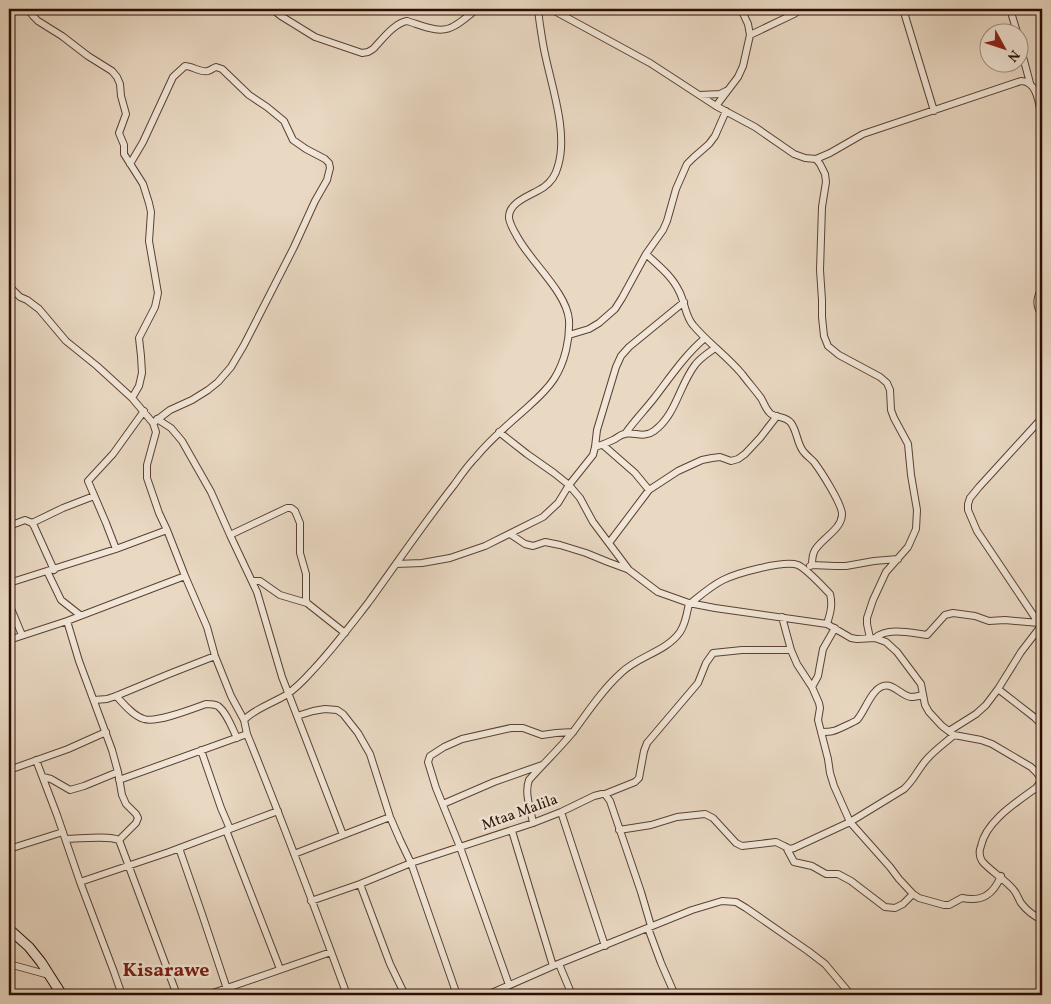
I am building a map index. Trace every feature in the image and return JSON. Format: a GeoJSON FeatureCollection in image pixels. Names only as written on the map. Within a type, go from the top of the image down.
{"type":"FeatureCollection","features":[{"type":"Feature","properties":{"kind":"main road"},"geometry":{"type":"LineString","coordinates":[[9,929],[29,947],[62,995]]}},
{"type":"Feature","properties":{"kind":"street"},"geometry":{"type":"LineString","coordinates":[[28,9],[38,21],[112,71],[120,84],[126,114],[119,133],[124,145],[124,154],[143,184],[149,203],[151,212],[149,241],[158,293],[139,338],[142,373],[139,386],[132,398]]}},
{"type":"Feature","properties":{"kind":"street"},"geometry":{"type":"LineString","coordinates":[[217,9],[224,9]]}},
{"type":"Feature","properties":{"kind":"street"},"geometry":{"type":"LineString","coordinates":[[272,9],[280,16],[315,37],[362,53],[373,49],[402,22],[407,21],[436,30],[443,30],[453,27],[477,9]]}},
{"type":"Feature","properties":{"kind":"street"},"geometry":{"type":"LineString","coordinates":[[244,720],[254,711],[269,705],[288,693],[312,672],[345,633],[470,464],[499,432],[540,396],[559,371],[569,334],[569,317],[564,302],[556,290],[523,248],[511,226],[509,216],[511,209],[517,202],[546,186],[554,177],[562,146],[561,131],[543,45],[538,9]]}},
{"type":"Feature","properties":{"kind":"street"},"geometry":{"type":"LineString","coordinates":[[551,9],[650,63],[716,106],[755,127],[794,154],[805,158],[816,159],[863,134],[1021,81],[1030,83]]}},
{"type":"Feature","properties":{"kind":"street"},"geometry":{"type":"LineString","coordinates":[[716,106],[741,71],[750,35],[748,24],[741,9]]}},
{"type":"Feature","properties":{"kind":"street"},"geometry":{"type":"LineString","coordinates":[[750,35],[801,9]]}},
{"type":"Feature","properties":{"kind":"street"},"geometry":{"type":"LineString","coordinates":[[903,9],[934,111]]}},
{"type":"Feature","properties":{"kind":"street"},"geometry":{"type":"LineString","coordinates":[[1010,9],[1014,22]]}},
{"type":"Feature","properties":{"kind":"street"},"geometry":{"type":"LineString","coordinates":[[130,164],[143,142],[173,77],[185,66],[204,71],[216,66],[222,69],[249,95],[284,121],[294,140],[325,159],[329,163],[330,168],[327,180],[294,247],[231,367],[208,390],[170,410],[155,421]]}},
{"type":"Feature","properties":{"kind":"street"},"geometry":{"type":"LineString","coordinates":[[1027,72],[1042,119]]}},
{"type":"Feature","properties":{"kind":"street"},"geometry":{"type":"LineString","coordinates":[[700,95],[720,94],[728,91]]}},
{"type":"Feature","properties":{"kind":"street"},"geometry":{"type":"LineString","coordinates":[[569,334],[599,323],[615,309],[646,254],[663,230],[676,188],[687,164],[712,140],[726,111]]}},
{"type":"Feature","properties":{"kind":"street"},"geometry":{"type":"LineString","coordinates":[[816,159],[825,174],[826,182],[822,207],[820,270],[824,336],[828,346],[839,355],[887,382],[890,390],[891,410],[908,444],[917,510],[916,529],[908,547],[886,572],[873,600],[867,618],[872,638]]}},
{"type":"Feature","properties":{"kind":"street"},"geometry":{"type":"LineString","coordinates":[[646,254],[670,276],[684,302],[685,311],[692,324],[742,374],[773,415],[787,418],[791,422],[802,450],[813,461],[826,480],[842,512],[842,516],[839,524],[815,549],[812,565]]}},
{"type":"Feature","properties":{"kind":"street"},"geometry":{"type":"LineString","coordinates":[[9,282],[10,287],[20,297],[39,309],[66,341],[97,366],[155,421],[172,428],[182,441],[211,492],[257,592],[282,677],[343,835]]}},
{"type":"Feature","properties":{"kind":"street"},"geometry":{"type":"LineString","coordinates":[[1042,286],[1037,304],[1042,314]]}},
{"type":"Feature","properties":{"kind":"street"},"geometry":{"type":"LineString","coordinates":[[396,564],[422,563],[450,558],[485,546],[543,517],[558,503],[569,485],[593,455],[597,430],[621,356],[629,346],[684,302]]}},
{"type":"Feature","properties":{"kind":"street"},"geometry":{"type":"LineString","coordinates":[[595,448],[625,434],[677,367],[697,344],[705,338]]}},
{"type":"Feature","properties":{"kind":"street"},"geometry":{"type":"LineString","coordinates":[[625,434],[643,435],[657,428],[669,414],[694,366],[700,359],[716,348]]}},
{"type":"Feature","properties":{"kind":"street"},"geometry":{"type":"LineString","coordinates":[[116,549],[88,481],[113,454],[144,411]]}},
{"type":"Feature","properties":{"kind":"street"},"geometry":{"type":"LineString","coordinates":[[609,543],[649,490],[678,470],[702,460],[720,457],[731,461],[745,454],[760,438],[776,416]]}},
{"type":"Feature","properties":{"kind":"street"},"geometry":{"type":"LineString","coordinates":[[1041,626],[977,531],[968,510],[968,504],[970,498],[979,487],[1042,418]]}},
{"type":"Feature","properties":{"kind":"street"},"geometry":{"type":"LineString","coordinates":[[155,421],[156,432],[147,465],[147,478],[159,513],[207,627],[215,656],[231,696],[244,720],[247,734],[347,995]]}},
{"type":"Feature","properties":{"kind":"street"},"geometry":{"type":"LineString","coordinates":[[499,432],[569,485],[580,498],[593,522],[629,570],[658,592],[690,603],[715,608],[827,624],[851,638],[872,638],[886,642],[897,652],[921,684],[925,705],[942,726],[952,733],[992,744],[1037,773],[1041,779],[1039,784],[1006,810],[990,827],[984,836],[979,854],[983,862],[1013,888],[1027,910],[1042,920]]}},
{"type":"Feature","properties":{"kind":"street"},"geometry":{"type":"LineString","coordinates":[[603,445],[634,473],[649,490]]}},
{"type":"Feature","properties":{"kind":"street"},"geometry":{"type":"LineString","coordinates":[[32,523],[94,496]]}},
{"type":"Feature","properties":{"kind":"street"},"geometry":{"type":"LineString","coordinates":[[230,535],[287,508],[295,511],[300,523],[300,553],[306,574],[307,603]]}},
{"type":"Feature","properties":{"kind":"street"},"geometry":{"type":"LineString","coordinates":[[9,526],[25,520],[32,523],[62,600],[80,615]]}},
{"type":"Feature","properties":{"kind":"street"},"geometry":{"type":"LineString","coordinates":[[9,583],[116,549],[167,530]]}},
{"type":"Feature","properties":{"kind":"street"},"geometry":{"type":"LineString","coordinates":[[510,534],[524,544],[532,546],[545,542],[560,545],[629,570]]}},
{"type":"Feature","properties":{"kind":"street"},"geometry":{"type":"LineString","coordinates":[[805,570],[812,565],[846,566],[898,559]]}},
{"type":"Feature","properties":{"kind":"street"},"geometry":{"type":"LineString","coordinates":[[533,824],[527,790],[528,780],[562,746],[621,672],[671,642],[685,623],[690,603],[708,589],[724,579],[764,567],[787,564],[798,565],[830,594],[832,608],[827,624]]}},
{"type":"Feature","properties":{"kind":"street"},"geometry":{"type":"LineString","coordinates":[[9,640],[67,621],[185,576]]}},
{"type":"Feature","properties":{"kind":"street"},"geometry":{"type":"LineString","coordinates":[[252,581],[260,581],[280,595],[307,603],[345,633]]}},
{"type":"Feature","properties":{"kind":"street"},"geometry":{"type":"LineString","coordinates":[[9,604],[22,635]]}},
{"type":"Feature","properties":{"kind":"street"},"geometry":{"type":"LineString","coordinates":[[872,638],[887,631],[927,635],[945,615],[953,613],[975,616],[988,621],[1005,620],[1041,626]]}},
{"type":"Feature","properties":{"kind":"street"},"geometry":{"type":"LineString","coordinates":[[782,617],[797,664],[812,686],[819,703],[818,720],[834,786],[850,822],[913,894],[924,900],[944,905],[950,905],[962,898],[973,900],[988,895],[995,889],[1001,876]]}},
{"type":"Feature","properties":{"kind":"street"},"geometry":{"type":"LineString","coordinates":[[67,621],[79,661],[112,750],[122,795],[126,804],[138,818],[136,823],[119,840]]}},
{"type":"Feature","properties":{"kind":"street"},"geometry":{"type":"LineString","coordinates":[[620,830],[651,825],[677,816],[705,814],[713,818],[736,843],[742,846],[776,842],[790,849],[850,822],[910,784],[934,751],[986,704],[1041,626]]}},
{"type":"Feature","properties":{"kind":"street"},"geometry":{"type":"LineString","coordinates":[[812,686],[818,676],[823,649],[835,628]]}},
{"type":"Feature","properties":{"kind":"street","name":"Mtaa Malila"},"geometry":{"type":"LineString","coordinates":[[311,901],[360,884],[411,863],[533,824],[594,796],[606,794],[635,782],[639,778],[647,743],[698,682],[706,663],[714,654],[742,650],[791,650]]}},
{"type":"Feature","properties":{"kind":"street"},"geometry":{"type":"LineString","coordinates":[[94,700],[116,696],[215,656]]}},
{"type":"Feature","properties":{"kind":"street"},"geometry":{"type":"LineString","coordinates":[[821,732],[835,731],[842,726],[856,721],[869,700],[882,686],[889,686],[900,690],[906,696],[923,695]]}},
{"type":"Feature","properties":{"kind":"street"},"geometry":{"type":"LineString","coordinates":[[998,689],[1042,725]]}},
{"type":"Feature","properties":{"kind":"street"},"geometry":{"type":"LineString","coordinates":[[116,696],[132,712],[145,720],[162,718],[206,704],[212,704],[217,706],[224,714],[237,738]]}},
{"type":"Feature","properties":{"kind":"street"},"geometry":{"type":"LineString","coordinates":[[297,716],[313,710],[336,710],[344,714],[358,733],[370,754],[390,817],[411,863],[457,995]]}},
{"type":"Feature","properties":{"kind":"street"},"geometry":{"type":"LineString","coordinates":[[509,985],[428,762],[430,756],[462,739],[511,728],[523,728],[542,735],[573,732]]}},
{"type":"Feature","properties":{"kind":"street"},"geometry":{"type":"LineString","coordinates":[[9,770],[68,749],[106,732]]}},
{"type":"Feature","properties":{"kind":"street"},"geometry":{"type":"LineString","coordinates":[[119,780],[247,734]]}},
{"type":"Feature","properties":{"kind":"street"},"geometry":{"type":"LineString","coordinates":[[200,750],[280,969]]}},
{"type":"Feature","properties":{"kind":"street"},"geometry":{"type":"LineString","coordinates":[[36,760],[122,995]]}},
{"type":"Feature","properties":{"kind":"street"},"geometry":{"type":"LineString","coordinates":[[443,804],[494,782],[542,765]]}},
{"type":"Feature","properties":{"kind":"street"},"geometry":{"type":"LineString","coordinates":[[43,776],[70,790],[118,772]]}},
{"type":"Feature","properties":{"kind":"street"},"geometry":{"type":"LineString","coordinates":[[606,794],[641,892],[649,927],[661,963],[674,995]]}},
{"type":"Feature","properties":{"kind":"street"},"geometry":{"type":"LineString","coordinates":[[80,882],[278,811]]}},
{"type":"Feature","properties":{"kind":"street"},"geometry":{"type":"LineString","coordinates":[[561,812],[605,946]]}},
{"type":"Feature","properties":{"kind":"street"},"geometry":{"type":"LineString","coordinates":[[294,854],[390,817]]}},
{"type":"Feature","properties":{"kind":"street"},"geometry":{"type":"LineString","coordinates":[[512,831],[556,965],[572,995]]}},
{"type":"Feature","properties":{"kind":"street"},"geometry":{"type":"LineString","coordinates":[[9,849],[63,832]]}},
{"type":"Feature","properties":{"kind":"street"},"geometry":{"type":"LineString","coordinates":[[66,839],[107,838],[119,840]]}},
{"type":"Feature","properties":{"kind":"street"},"geometry":{"type":"LineString","coordinates":[[119,840],[177,995]]}},
{"type":"Feature","properties":{"kind":"street"},"geometry":{"type":"LineString","coordinates":[[786,847],[794,862],[812,866],[826,874],[838,874],[845,877],[885,907],[894,908],[903,904],[913,894]]}},
{"type":"Feature","properties":{"kind":"street"},"geometry":{"type":"LineString","coordinates":[[179,848],[229,995]]}},
{"type":"Feature","properties":{"kind":"street"},"geometry":{"type":"LineString","coordinates":[[360,884],[390,964],[405,995]]}},
{"type":"Feature","properties":{"kind":"street"},"geometry":{"type":"LineString","coordinates":[[487,995],[649,927],[692,910],[722,901],[736,902],[808,951],[825,964],[851,995]]}},
{"type":"Feature","properties":{"kind":"street"},"geometry":{"type":"LineString","coordinates":[[207,995],[331,952]]}},
{"type":"Feature","properties":{"kind":"street"},"geometry":{"type":"LineString","coordinates":[[9,964],[49,975]]}},
{"type":"Feature","properties":{"kind":"district","name":"Kisarawe"},"geometry":{"type":"Point","coordinates":[166,971]}}]}
